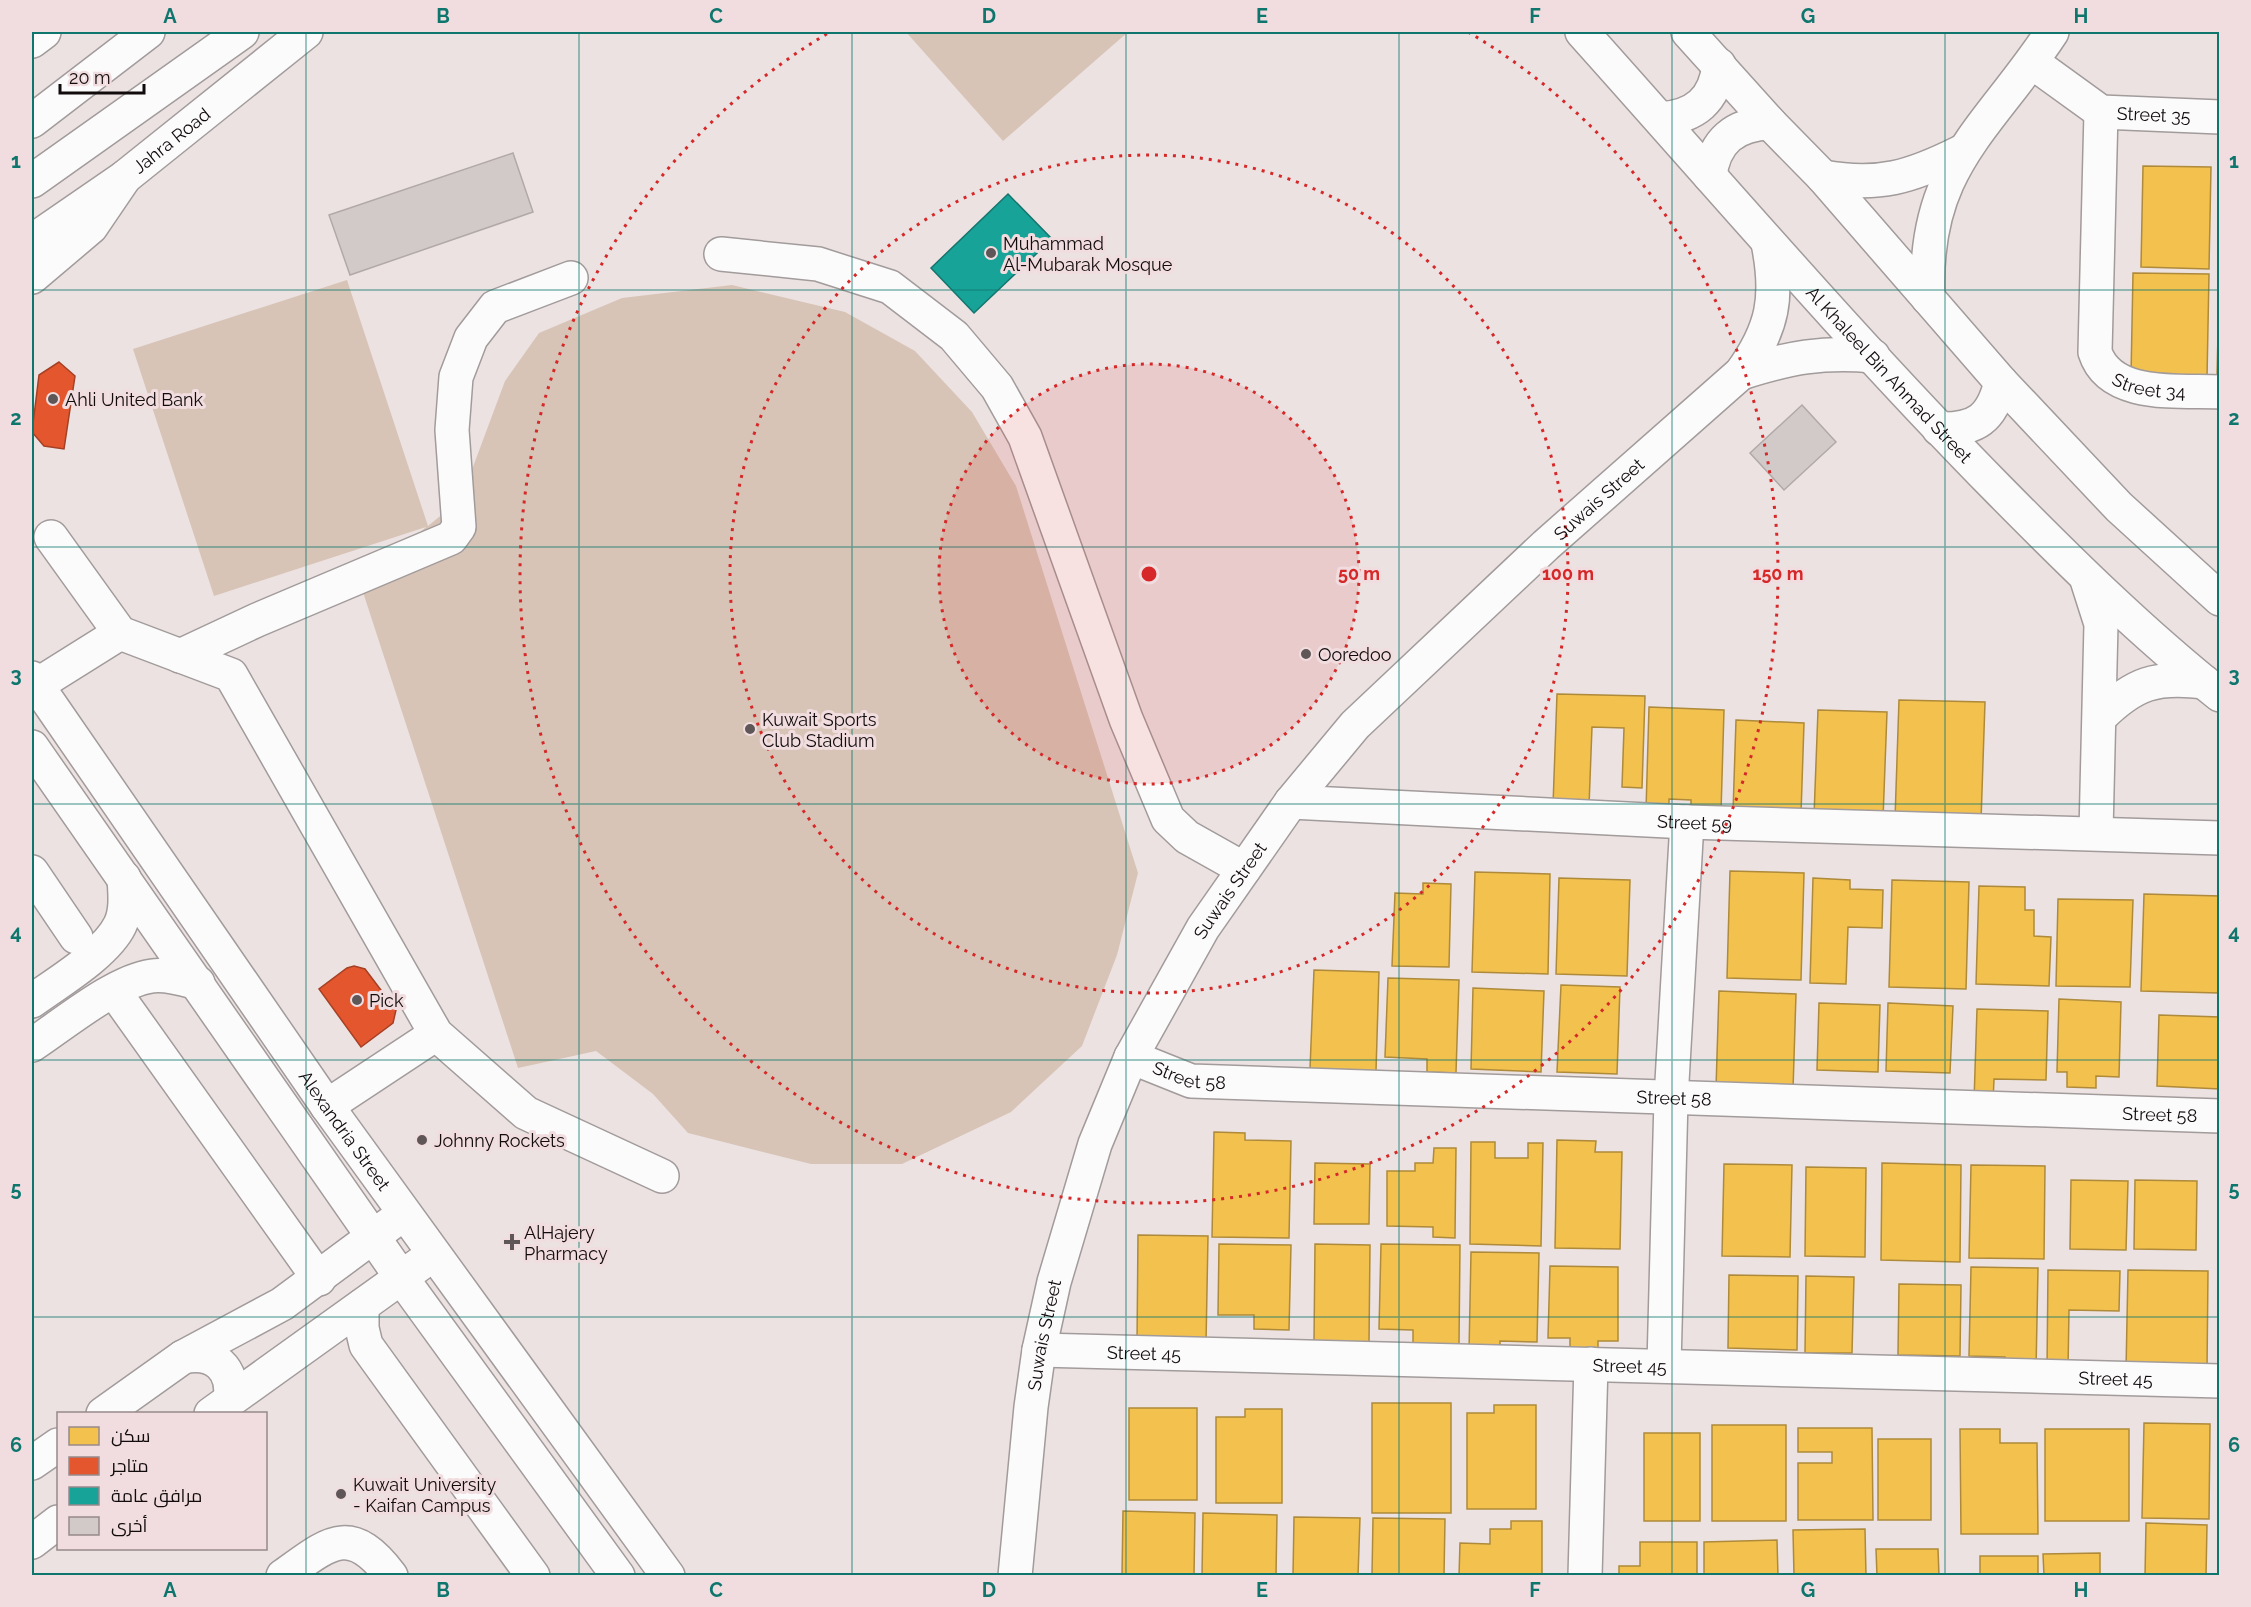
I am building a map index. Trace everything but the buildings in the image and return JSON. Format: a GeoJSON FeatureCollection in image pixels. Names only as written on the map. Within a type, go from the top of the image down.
{"type":"FeatureCollection","features":[{"type":"Feature","properties":{"kind":"main road"},"geometry":{"type":"LineString","coordinates":[[32,41],[44,32]]}},
{"type":"Feature","properties":{"kind":"main road"},"geometry":{"type":"LineString","coordinates":[[32,122],[148,32]]}},
{"type":"Feature","properties":{"kind":"main road"},"geometry":{"type":"LineString","coordinates":[[32,181],[242,32]]}},
{"type":"Feature","properties":{"kind":"main road","name":"Jahra Road"},"geometry":{"type":"LineString","coordinates":[[32,241],[125,177],[306,32]]}},
{"type":"Feature","properties":{"kind":"main road","name":"Al Khaleel Bin Ahmad Street"},"geometry":{"type":"LineString","coordinates":[[1582,32],[1768,243],[1939,429],[2087,580],[2212,689]]}},
{"type":"Feature","properties":{"kind":"main road"},"geometry":{"type":"LineString","coordinates":[[1688,32],[1770,123],[1823,177],[2001,382],[2119,507],[2220,598]]}},
{"type":"Feature","properties":{"kind":"main road"},"geometry":{"type":"LineString","coordinates":[[1928,298],[1926,268],[1932,228],[1947,179],[1961,152],[2032,62],[2052,32]]}},
{"type":"Feature","properties":{"kind":"main road","name":"Street 35"},"geometry":{"type":"LineString","coordinates":[[2032,62],[2101,112],[2220,117]]}},
{"type":"Feature","properties":{"kind":"main road"},"geometry":{"type":"LineString","coordinates":[[1660,119],[1690,114],[1702,105],[1711,94],[1719,65]]}},
{"type":"Feature","properties":{"kind":"main road"},"geometry":{"type":"LineString","coordinates":[[2101,112],[2095,352],[2099,365],[2110,376],[2145,388],[2220,392]]}},
{"type":"Feature","properties":{"kind":"main road"},"geometry":{"type":"LineString","coordinates":[[1710,176],[1715,154],[1728,136],[1740,127],[1770,123]]}},
{"type":"Feature","properties":{"kind":"main road"},"geometry":{"type":"LineString","coordinates":[[1823,177],[1871,183],[1894,180],[1917,173],[1961,152]]}},
{"type":"Feature","properties":{"kind":"main road"},"geometry":{"type":"LineString","coordinates":[[32,277],[91,227],[125,177]]}},
{"type":"Feature","properties":{"kind":"main road","name":"Suwais Street"},"geometry":{"type":"LineString","coordinates":[[1016,1575],[1039,1350],[1054,1282],[1095,1144],[1131,1057],[1203,928],[1291,802],[1355,725],[1546,545],[1741,373],[1757,351],[1768,326],[1774,298],[1774,271],[1768,243]]}},
{"type":"Feature","properties":{"kind":"main road"},"geometry":{"type":"LineString","coordinates":[[722,254],[818,264],[890,287],[954,336],[983,370],[997,387],[1025,437],[1126,719],[1168,819],[1187,837],[1244,869]]}},
{"type":"Feature","properties":{"kind":"main road"},"geometry":{"type":"LineString","coordinates":[[180,656],[257,620],[451,538],[459,527],[452,430],[456,377],[471,338],[495,307],[571,278]]}},
{"type":"Feature","properties":{"kind":"main road","name":"Suwais Street"},"geometry":{"type":"LineString","coordinates":[[1741,373],[1806,355],[1839,353],[1873,356]]}},
{"type":"Feature","properties":{"kind":"main road"},"geometry":{"type":"LineString","coordinates":[[1939,429],[1961,429],[1981,421],[1996,404],[2001,382]]}},
{"type":"Feature","properties":{"kind":"main road"},"geometry":{"type":"LineString","coordinates":[[51,537],[120,633],[231,675],[436,1034],[526,1113],[662,1176]]}},
{"type":"Feature","properties":{"kind":"main road"},"geometry":{"type":"LineString","coordinates":[[2087,580],[2101,624],[2096,832]]}},
{"type":"Feature","properties":{"kind":"main road"},"geometry":{"type":"LineString","coordinates":[[34,682],[120,633]]}},
{"type":"Feature","properties":{"kind":"main road"},"geometry":{"type":"LineString","coordinates":[[2100,717],[2120,696],[2146,683],[2175,678],[2212,689]]}},
{"type":"Feature","properties":{"kind":"main road","name":"Alexandria Street"},"geometry":{"type":"LineString","coordinates":[[34,682],[327,1106],[668,1575]]}},
{"type":"Feature","properties":{"kind":"main road","name":"Alexandria Street"},"geometry":{"type":"LineString","coordinates":[[32,747],[401,1278],[618,1575]]}},
{"type":"Feature","properties":{"kind":"main road","name":"Street 59"},"geometry":{"type":"LineString","coordinates":[[1291,802],[1687,822],[2096,832],[2220,838]]}},
{"type":"Feature","properties":{"kind":"main road"},"geometry":{"type":"LineString","coordinates":[[1665,1365],[1671,1099],[1687,822]]}},
{"type":"Feature","properties":{"kind":"main road"},"geometry":{"type":"LineString","coordinates":[[32,872],[76,937]]}},
{"type":"Feature","properties":{"kind":"main road"},"geometry":{"type":"LineString","coordinates":[[32,1001],[111,938],[121,924],[125,905],[124,878]]}},
{"type":"Feature","properties":{"kind":"main road"},"geometry":{"type":"LineString","coordinates":[[32,1045],[130,981],[154,976],[175,977],[198,983]]}},
{"type":"Feature","properties":{"kind":"main road"},"geometry":{"type":"LineString","coordinates":[[114,991],[319,1279]]}},
{"type":"Feature","properties":{"kind":"main road"},"geometry":{"type":"LineString","coordinates":[[327,1106],[436,1034]]}},
{"type":"Feature","properties":{"kind":"main road","name":"Street 58"},"geometry":{"type":"LineString","coordinates":[[1131,1057],[1191,1081],[2220,1116]]}},
{"type":"Feature","properties":{"kind":"main road"},"geometry":{"type":"LineString","coordinates":[[104,1412],[183,1358],[282,1304],[319,1279],[403,1213]]}},
{"type":"Feature","properties":{"kind":"main road"},"geometry":{"type":"LineString","coordinates":[[220,1407],[434,1254]]}},
{"type":"Feature","properties":{"kind":"main road"},"geometry":{"type":"LineString","coordinates":[[362,1306],[362,1328],[366,1345],[533,1575]]}},
{"type":"Feature","properties":{"kind":"main road","name":"Street 45"},"geometry":{"type":"LineString","coordinates":[[1039,1350],[2220,1381]]}},
{"type":"Feature","properties":{"kind":"main road"},"geometry":{"type":"LineString","coordinates":[[183,1358],[196,1354],[209,1357],[221,1364],[229,1374],[232,1387],[220,1407]]}},
{"type":"Feature","properties":{"kind":"main road"},"geometry":{"type":"LineString","coordinates":[[1585,1575],[1591,1364]]}},
{"type":"Feature","properties":{"kind":"main road"},"geometry":{"type":"LineString","coordinates":[[32,1463],[57,1446]]}},
{"type":"Feature","properties":{"kind":"main road"},"geometry":{"type":"LineString","coordinates":[[32,1542],[57,1523]]}},
{"type":"Feature","properties":{"kind":"main road"},"geometry":{"type":"LineString","coordinates":[[283,1575],[323,1547],[349,1542],[377,1557],[391,1575]]}},
{"type":"Feature","properties":{"kind":"shaded area"},"geometry":{"type":"Polygon","coordinates":[[[906,32],[1128,32],[1003,141],[906,32]]]}},
{"type":"Feature","properties":{"kind":"shaded area","name":"Kuwait Sports Club Stadium"},"geometry":{"type":"Polygon","coordinates":[[[347,280],[428,526],[461,499],[505,381],[539,333],[622,298],[732,285],[845,312],[915,351],[972,412],[1016,486],[1138,873],[1117,955],[1082,1046],[1011,1112],[902,1164],[811,1164],[688,1133],[653,1094],[596,1051],[518,1068],[361,586],[426,527],[214,596],[133,349],[347,280]]]}},
{"type":"Feature","properties":{"kind":"place","name":"Muhammad Al-Mubarak Mosque"},"geometry":{"type":"Point","coordinates":[991,253]}},
{"type":"Feature","properties":{"kind":"place","name":"Ahli United Bank"},"geometry":{"type":"Point","coordinates":[53,399]}},
{"type":"Feature","properties":{"kind":"place","name":"Ooredoo"},"geometry":{"type":"Point","coordinates":[1306,654]}},
{"type":"Feature","properties":{"kind":"place","name":"Kuwait Sports Club Stadium"},"geometry":{"type":"Point","coordinates":[750,729]}},
{"type":"Feature","properties":{"kind":"place","name":"Pick"},"geometry":{"type":"Point","coordinates":[357,1000]}},
{"type":"Feature","properties":{"kind":"place","name":"Johnny Rockets"},"geometry":{"type":"Point","coordinates":[422,1140]}},
{"type":"Feature","properties":{"kind":"place","name":"AlHajery Pharmacy"},"geometry":{"type":"Point","coordinates":[512,1242]}},
{"type":"Feature","properties":{"kind":"place","name":"Kuwait University - Kaifan Campus"},"geometry":{"type":"Point","coordinates":[341,1494]}}]}
